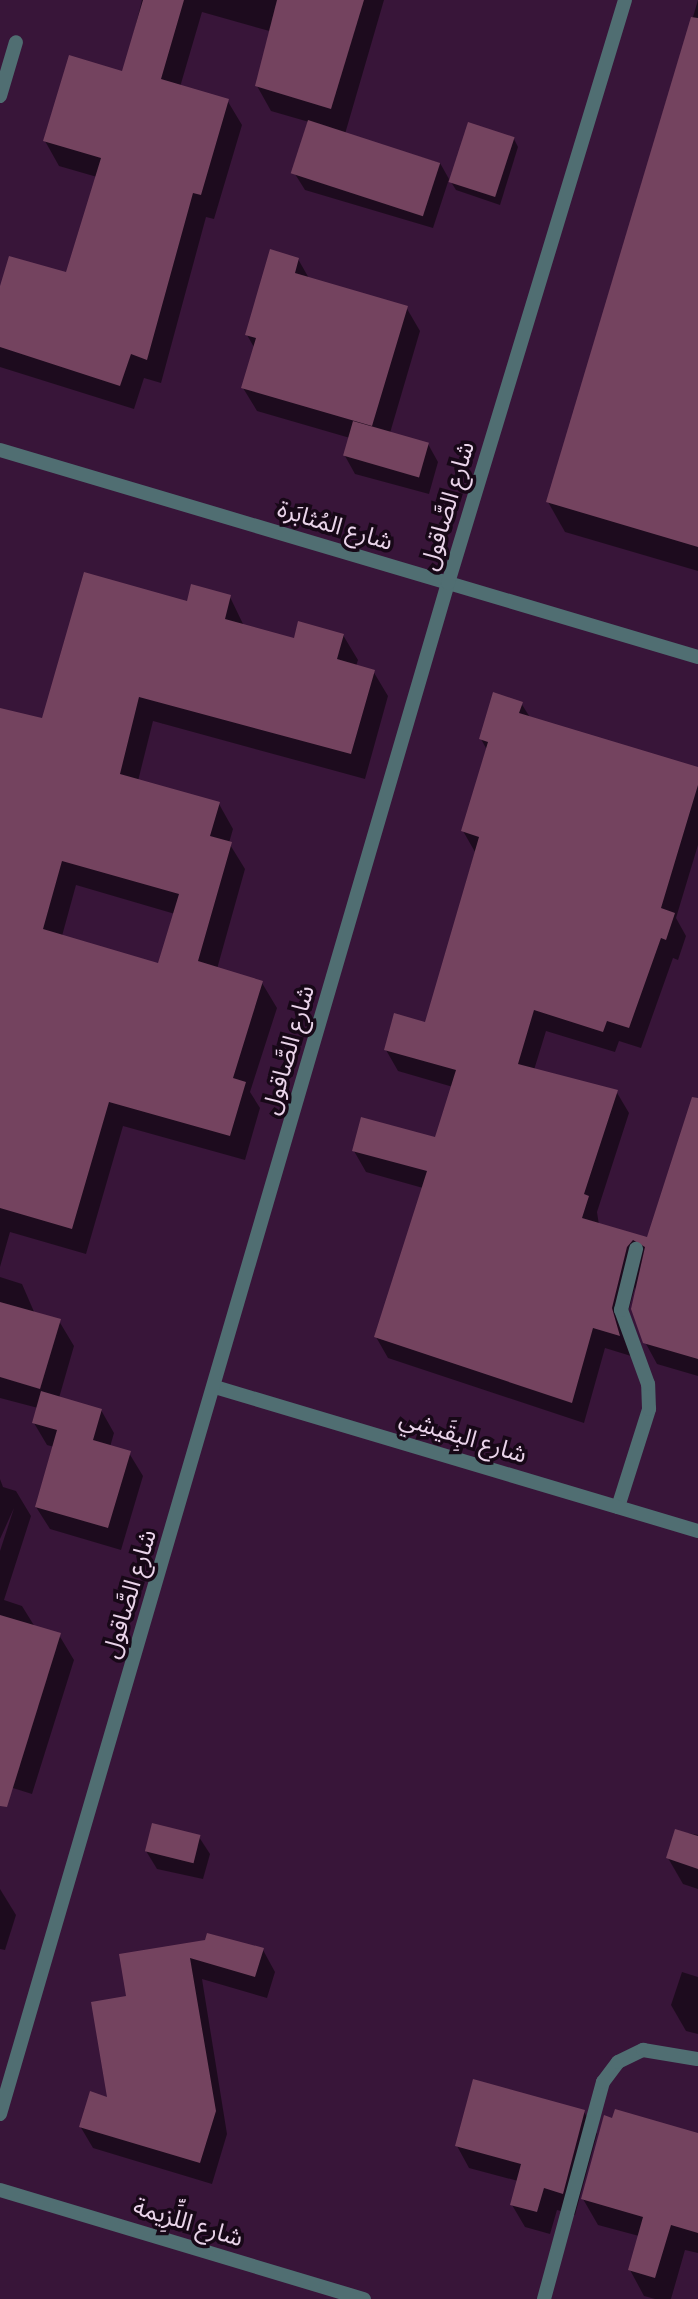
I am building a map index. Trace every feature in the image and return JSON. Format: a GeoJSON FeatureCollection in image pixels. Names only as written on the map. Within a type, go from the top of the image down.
{"type":"FeatureCollection","features":[{"type":"Feature","properties":{"kind":"street","name":"شارع الصَّاقول"},"geometry":{"type":"LineString","coordinates":[[0,2114],[215,1387],[448,583],[625,0]]}},
{"type":"Feature","properties":{"kind":"street"},"geometry":{"type":"LineString","coordinates":[[0,96],[16,42]]}},
{"type":"Feature","properties":{"kind":"street","name":"شارع المُثابَرة"},"geometry":{"type":"LineString","coordinates":[[0,450],[698,657]]}},
{"type":"Feature","properties":{"kind":"street"},"geometry":{"type":"LineString","coordinates":[[618,1507],[649,1409],[648,1384],[621,1310],[636,1249]]}},
{"type":"Feature","properties":{"kind":"street","name":"شارع البِقَيشِي"},"geometry":{"type":"LineString","coordinates":[[215,1387],[698,1529]]}},
{"type":"Feature","properties":{"kind":"street"},"geometry":{"type":"LineString","coordinates":[[544,2299],[603,2082],[618,2062],[643,2050],[697,2059]]}},
{"type":"Feature","properties":{"kind":"street","name":"شارع اللِّزِيمة"},"geometry":{"type":"LineString","coordinates":[[0,2190],[364,2299]]}},
{"type":"Feature","properties":{"kind":"building"},"geometry":{"type":"Polygon","coordinates":[[[143,0],[184,0],[161,79],[229,99],[201,195],[193,193],[147,360],[131,354],[120,386],[0,347],[0,286],[9,256],[66,272],[101,158],[43,141],[69,55],[122,71],[143,0]]]}},
{"type":"Feature","properties":{"kind":"building"},"geometry":{"type":"Polygon","coordinates":[[[277,0],[364,0],[331,109],[255,86],[277,0]]]}},
{"type":"Feature","properties":{"kind":"building"},"geometry":{"type":"Polygon","coordinates":[[[691,17],[698,18],[698,547],[546,502],[691,17]]]}},
{"type":"Feature","properties":{"kind":"building"},"geometry":{"type":"Polygon","coordinates":[[[308,120],[440,163],[423,216],[291,173],[308,120]]]}},
{"type":"Feature","properties":{"kind":"building"},"geometry":{"type":"Polygon","coordinates":[[[468,122],[515,137],[495,197],[449,182],[468,122]]]}},
{"type":"Feature","properties":{"kind":"building"},"geometry":{"type":"Polygon","coordinates":[[[270,249],[299,258],[295,273],[408,306],[372,426],[241,388],[256,338],[245,335],[270,249]]]}},
{"type":"Feature","properties":{"kind":"building"},"geometry":{"type":"Polygon","coordinates":[[[353,421],[429,443],[419,477],[343,456],[353,421]]]}},
{"type":"Feature","properties":{"kind":"building"},"geometry":{"type":"Polygon","coordinates":[[[84,572],[187,601],[191,584],[231,595],[225,619],[294,638],[298,621],[344,634],[337,659],[375,670],[351,754],[139,697],[120,774],[220,802],[210,836],[232,842],[198,961],[263,981],[233,1078],[246,1082],[230,1136],[109,1102],[72,1229],[0,1208],[0,708],[42,718],[84,572]],[[62,861],[43,929],[158,963],[179,894],[62,861]]]}},
{"type":"Feature","properties":{"kind":"building"},"geometry":{"type":"Polygon","coordinates":[[[493,692],[523,702],[519,713],[698,767],[698,785],[661,908],[675,913],[666,940],[661,938],[629,1028],[607,1021],[603,1032],[534,1010],[518,1064],[618,1090],[584,1194],[589,1196],[582,1218],[647,1237],[692,1097],[698,1098],[698,1359],[643,1343],[631,1309],[645,1247],[633,1240],[627,1247],[612,1308],[620,1336],[593,1328],[572,1403],[374,1337],[427,1171],[352,1151],[361,1117],[435,1137],[456,1070],[384,1050],[394,1013],[425,1022],[479,837],[461,831],[488,742],[479,739],[493,692]]]}},
{"type":"Feature","properties":{"kind":"building"},"geometry":{"type":"Polygon","coordinates":[[[0,1302],[61,1319],[40,1389],[0,1377],[0,1302]]]}},
{"type":"Feature","properties":{"kind":"building"},"geometry":{"type":"Polygon","coordinates":[[[41,1391],[102,1409],[93,1440],[131,1451],[108,1528],[35,1507],[57,1430],[32,1423],[41,1391]]]}},
{"type":"Feature","properties":{"kind":"building"},"geometry":{"type":"Polygon","coordinates":[[[0,1615],[61,1633],[7,1807],[0,1806],[0,1615]]]}},
{"type":"Feature","properties":{"kind":"building"},"geometry":{"type":"Polygon","coordinates":[[[152,1823],[201,1835],[193,1863],[145,1851],[152,1823]]]}},
{"type":"Feature","properties":{"kind":"building"},"geometry":{"type":"Polygon","coordinates":[[[675,1829],[698,1836],[698,1869],[666,1858],[675,1829]]]}},
{"type":"Feature","properties":{"kind":"building"},"geometry":{"type":"Polygon","coordinates":[[[207,1933],[264,1948],[255,1977],[190,1958],[216,2111],[200,2163],[79,2127],[90,2091],[107,2097],[91,2002],[126,1996],[119,1954],[205,1940],[207,1933]]]}},
{"type":"Feature","properties":{"kind":"building"},"geometry":{"type":"Polygon","coordinates":[[[473,2079],[585,2110],[563,2194],[544,2188],[537,2212],[510,2205],[521,2164],[455,2146],[473,2079]]]}},
{"type":"Feature","properties":{"kind":"building"},"geometry":{"type":"Polygon","coordinates":[[[615,2109],[698,2133],[698,2233],[671,2225],[655,2278],[628,2270],[643,2217],[581,2199],[604,2115],[612,2118],[615,2109]]]}}]}
